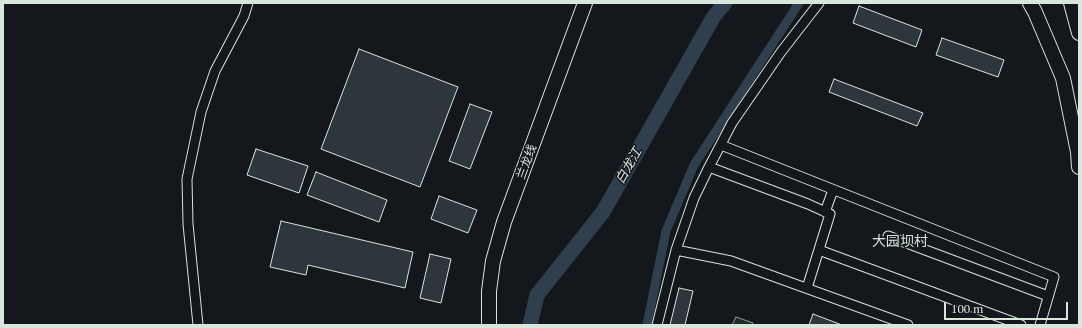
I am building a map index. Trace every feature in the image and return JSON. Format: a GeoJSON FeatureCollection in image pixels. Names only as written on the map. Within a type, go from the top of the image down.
{"type":"FeatureCollection","features":[{"type":"Feature","properties":{"kind":"highway","name":"兰龙线"},"geometry":{"type":"LineString","coordinates":[[488,325],[489,291],[493,261],[504,222],[585,3]]}},
{"type":"Feature","properties":{"kind":"highway"},"geometry":{"type":"LineString","coordinates":[[1030,3],[1063,78],[1078,152],[1079,167]]}},
{"type":"Feature","properties":{"kind":"highway"},"geometry":{"type":"LineString","coordinates":[[1071,3],[1079,33]]}},
{"type":"Feature","properties":{"kind":"street"},"geometry":{"type":"LineString","coordinates":[[198,325],[188,224],[187,179],[201,112],[215,71],[244,16],[248,3]]}},
{"type":"Feature","properties":{"kind":"street"},"geometry":{"type":"LineString","coordinates":[[657,325],[676,250],[694,198],[709,167],[732,123],[781,52],[819,3]]}},
{"type":"Feature","properties":{"kind":"street"},"geometry":{"type":"LineString","coordinates":[[721,145],[1054,277],[1040,325]]}},
{"type":"Feature","properties":{"kind":"street"},"geometry":{"type":"LineString","coordinates":[[709,167],[808,204],[830,214],[807,288]]}},
{"type":"Feature","properties":{"kind":"street"},"geometry":{"type":"LineString","coordinates":[[825,212],[833,190]]}},
{"type":"Feature","properties":{"kind":"street"},"geometry":{"type":"LineString","coordinates":[[888,236],[1048,296]]}},
{"type":"Feature","properties":{"kind":"street"},"geometry":{"type":"LineString","coordinates":[[676,250],[731,261],[908,325]]}},
{"type":"Feature","properties":{"kind":"street"},"geometry":{"type":"LineString","coordinates":[[819,250],[1021,325]]}},
{"type":"Feature","properties":{"kind":"green space"},"geometry":{"type":"Polygon","coordinates":[[[736,317],[753,323],[752,325],[732,325],[736,317]]]}},
{"type":"Feature","properties":{"kind":"building"},"geometry":{"type":"Polygon","coordinates":[[[859,6],[922,30],[916,47],[853,23],[859,6]]]}},
{"type":"Feature","properties":{"kind":"building"},"geometry":{"type":"Polygon","coordinates":[[[942,38],[1004,60],[998,77],[936,55],[942,38]]]}},
{"type":"Feature","properties":{"kind":"building"},"geometry":{"type":"Polygon","coordinates":[[[359,49],[458,87],[420,187],[321,149],[359,49]]]}},
{"type":"Feature","properties":{"kind":"building"},"geometry":{"type":"Polygon","coordinates":[[[834,79],[923,113],[917,126],[829,92],[834,79]]]}},
{"type":"Feature","properties":{"kind":"building"},"geometry":{"type":"Polygon","coordinates":[[[470,104],[492,112],[470,169],[449,161],[470,104]]]}},
{"type":"Feature","properties":{"kind":"building"},"geometry":{"type":"Polygon","coordinates":[[[256,149],[308,166],[299,193],[247,175],[256,149]]]}},
{"type":"Feature","properties":{"kind":"building"},"geometry":{"type":"Polygon","coordinates":[[[316,172],[387,200],[379,222],[307,195],[316,172]]]}},
{"type":"Feature","properties":{"kind":"building"},"geometry":{"type":"Polygon","coordinates":[[[439,196],[477,210],[468,233],[431,219],[439,196]]]}},
{"type":"Feature","properties":{"kind":"building"},"geometry":{"type":"Polygon","coordinates":[[[281,221],[413,252],[405,288],[308,265],[306,275],[270,267],[281,221]]]}},
{"type":"Feature","properties":{"kind":"building"},"geometry":{"type":"Polygon","coordinates":[[[430,254],[451,259],[441,303],[420,298],[430,254]]]}},
{"type":"Feature","properties":{"kind":"building"},"geometry":{"type":"Polygon","coordinates":[[[679,288],[693,291],[685,325],[670,325],[679,288]]]}},
{"type":"Feature","properties":{"kind":"building"},"geometry":{"type":"Polygon","coordinates":[[[813,314],[842,325],[809,325],[813,314]]]}},
{"type":"Feature","properties":{"kind":"waterway","name":"白龙江"},"geometry":{"type":"LineString","coordinates":[[530,325],[537,295],[603,212],[714,16],[725,3]]}},
{"type":"Feature","properties":{"kind":"waterway"},"geometry":{"type":"LineString","coordinates":[[647,325],[666,231],[694,165],[799,3]]}},
{"type":"Feature","properties":{"kind":"district","name":"大园坝村"},"geometry":{"type":"Point","coordinates":[900,242]}}]}
